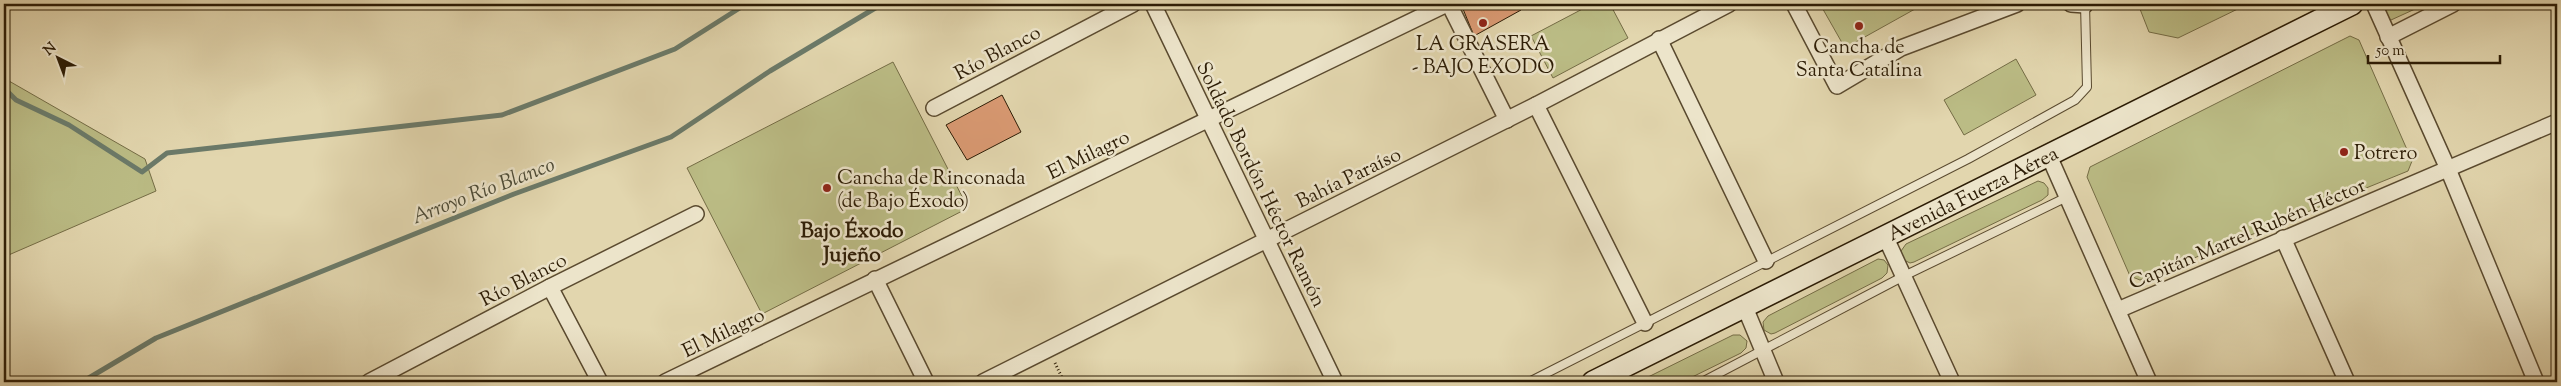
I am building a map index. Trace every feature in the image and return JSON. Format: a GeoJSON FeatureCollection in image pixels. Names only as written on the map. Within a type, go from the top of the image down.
{"type":"FeatureCollection","features":[{"type":"Feature","properties":{"kind":"main road","name":"Avenida Fuerza Aérea"},"geometry":{"type":"LineString","coordinates":[[1593,382],[1744,305],[2049,156],[2352,4]]}},
{"type":"Feature","properties":{"kind":"street","name":"Río Blanco"},"geometry":{"type":"LineString","coordinates":[[934,108],[1133,4]]}},
{"type":"Feature","properties":{"kind":"street","name":"Soldado Bordón Héctor Ramón"},"geometry":{"type":"LineString","coordinates":[[1153,4],[1335,382]]}},
{"type":"Feature","properties":{"kind":"street","name":"El Milagro"},"geometry":{"type":"LineString","coordinates":[[665,382],[1448,4]]}},
{"type":"Feature","properties":{"kind":"street"},"geometry":{"type":"LineString","coordinates":[[1448,4],[1507,120]]}},
{"type":"Feature","properties":{"kind":"street","name":"Bahía Paraíso"},"geometry":{"type":"LineString","coordinates":[[983,382],[1507,120],[1729,4]]}},
{"type":"Feature","properties":{"kind":"street"},"geometry":{"type":"LineString","coordinates":[[1794,4],[1836,86],[1901,48],[2017,4]]}},
{"type":"Feature","properties":{"kind":"street"},"geometry":{"type":"LineString","coordinates":[[2374,4],[2448,169],[2536,382]]}},
{"type":"Feature","properties":{"kind":"street"},"geometry":{"type":"LineString","coordinates":[[2388,36],[2453,4]]}},
{"type":"Feature","properties":{"kind":"street"},"geometry":{"type":"LineString","coordinates":[[1659,39],[1766,262]]}},
{"type":"Feature","properties":{"kind":"street"},"geometry":{"type":"LineString","coordinates":[[1536,105],[1646,323]]}},
{"type":"Feature","properties":{"kind":"street","name":"Capitán Martel Rubén Héctor"},"geometry":{"type":"LineString","coordinates":[[2118,310],[2557,122]]}},
{"type":"Feature","properties":{"kind":"street"},"geometry":{"type":"LineString","coordinates":[[2049,156],[2150,382]]}},
{"type":"Feature","properties":{"kind":"street","name":"Río Blanco"},"geometry":{"type":"LineString","coordinates":[[369,382],[550,287],[696,214]]}},
{"type":"Feature","properties":{"kind":"street"},"geometry":{"type":"LineString","coordinates":[[1885,236],[1952,382]]}},
{"type":"Feature","properties":{"kind":"street"},"geometry":{"type":"LineString","coordinates":[[2284,238],[2347,382]]}},
{"type":"Feature","properties":{"kind":"street"},"geometry":{"type":"LineString","coordinates":[[876,279],[926,382]]}},
{"type":"Feature","properties":{"kind":"street"},"geometry":{"type":"LineString","coordinates":[[550,287],[600,382]]}},
{"type":"Feature","properties":{"kind":"street"},"geometry":{"type":"LineString","coordinates":[[1744,305],[1776,382]]}},
{"type":"Feature","properties":{"kind":"lane"},"geometry":{"type":"LineString","coordinates":[[1529,382],[1968,159],[2075,100],[2087,87],[2080,4]]}},
{"type":"Feature","properties":{"kind":"lane"},"geometry":{"type":"LineString","coordinates":[[1702,382],[1904,276],[2067,197]]}},
{"type":"Feature","properties":{"kind":"green space"},"geometry":{"type":"Polygon","coordinates":[[[1592,4],[1610,4],[1628,38],[1553,78],[1531,36],[1592,4]]]}},
{"type":"Feature","properties":{"kind":"green space","name":"Cancha de Santa Catalina"},"geometry":{"type":"Polygon","coordinates":[[[1820,4],[1924,4],[1845,48],[1820,4]]]}},
{"type":"Feature","properties":{"kind":"green space"},"geometry":{"type":"Polygon","coordinates":[[[2138,4],[2248,4],[2178,38],[2149,32],[2138,4]]]}},
{"type":"Feature","properties":{"kind":"green space"},"geometry":{"type":"Polygon","coordinates":[[[2384,4],[2426,4],[2391,20],[2387,19],[2382,8],[2384,4]]]}},
{"type":"Feature","properties":{"kind":"green space"},"geometry":{"type":"Polygon","coordinates":[[[2350,36],[2359,40],[2412,161],[2408,171],[2140,280],[2130,276],[2087,177],[2090,167],[2350,36]]]}},
{"type":"Feature","properties":{"kind":"green space"},"geometry":{"type":"Polygon","coordinates":[[[2016,59],[2036,95],[1964,135],[1944,100],[2016,59]]]}},
{"type":"Feature","properties":{"kind":"green space","name":"Cancha de Rinconada (de Bajo Éxodo)"},"geometry":{"type":"Polygon","coordinates":[[[893,62],[968,208],[762,314],[687,168],[893,62]]]}},
{"type":"Feature","properties":{"kind":"green space"},"geometry":{"type":"Polygon","coordinates":[[[4,67],[9,81],[145,159],[156,191],[4,257],[4,67]]]}},
{"type":"Feature","properties":{"kind":"green space"},"geometry":{"type":"Polygon","coordinates":[[[2038,181],[2044,183],[2048,188],[2048,195],[2042,200],[1914,262],[1910,263],[1902,259],[1901,251],[1906,244],[2038,181]]]}},
{"type":"Feature","properties":{"kind":"green space"},"geometry":{"type":"Polygon","coordinates":[[[1878,259],[1884,260],[1888,265],[1887,273],[1882,278],[1775,333],[1771,334],[1764,330],[1763,322],[1768,316],[1878,259]]]}},
{"type":"Feature","properties":{"kind":"green space"},"geometry":{"type":"Polygon","coordinates":[[[1733,335],[1740,335],[1747,341],[1746,348],[1741,353],[1682,382],[1638,382],[1733,335]]]}},
{"type":"Feature","properties":{"kind":"building","name":"LA GRASERA - BAJO EXODO"},"geometry":{"type":"Polygon","coordinates":[[[1461,4],[1519,4],[1521,10],[1474,36],[1461,4]]]}},
{"type":"Feature","properties":{"kind":"building"},"geometry":{"type":"Polygon","coordinates":[[[1002,95],[1021,132],[967,160],[946,125],[1002,95]]]}},
{"type":"Feature","properties":{"kind":"waterway"},"geometry":{"type":"LineString","coordinates":[[4,88],[16,100],[69,125],[142,172],[167,153],[502,115],[675,49],[746,4]]}},
{"type":"Feature","properties":{"kind":"waterway","name":"Arroyo Río Blanco"},"geometry":{"type":"LineString","coordinates":[[82,382],[156,338],[514,194],[671,137],[770,71],[882,4]]}},
{"type":"Feature","properties":{"kind":"place","name":"LA GRASERA - BAJO EXODO"},"geometry":{"type":"Point","coordinates":[1483,23]}},
{"type":"Feature","properties":{"kind":"place","name":"Cancha de Santa Catalina"},"geometry":{"type":"Point","coordinates":[1859,26]}},
{"type":"Feature","properties":{"kind":"place","name":"Potrero"},"geometry":{"type":"Point","coordinates":[2344,152]}},
{"type":"Feature","properties":{"kind":"place","name":"Cancha de Rinconada (de Bajo Éxodo)"},"geometry":{"type":"Point","coordinates":[827,188]}},
{"type":"Feature","properties":{"kind":"district","name":"Bajo Éxodo Jujeño"},"geometry":{"type":"Point","coordinates":[852,242]}}]}
